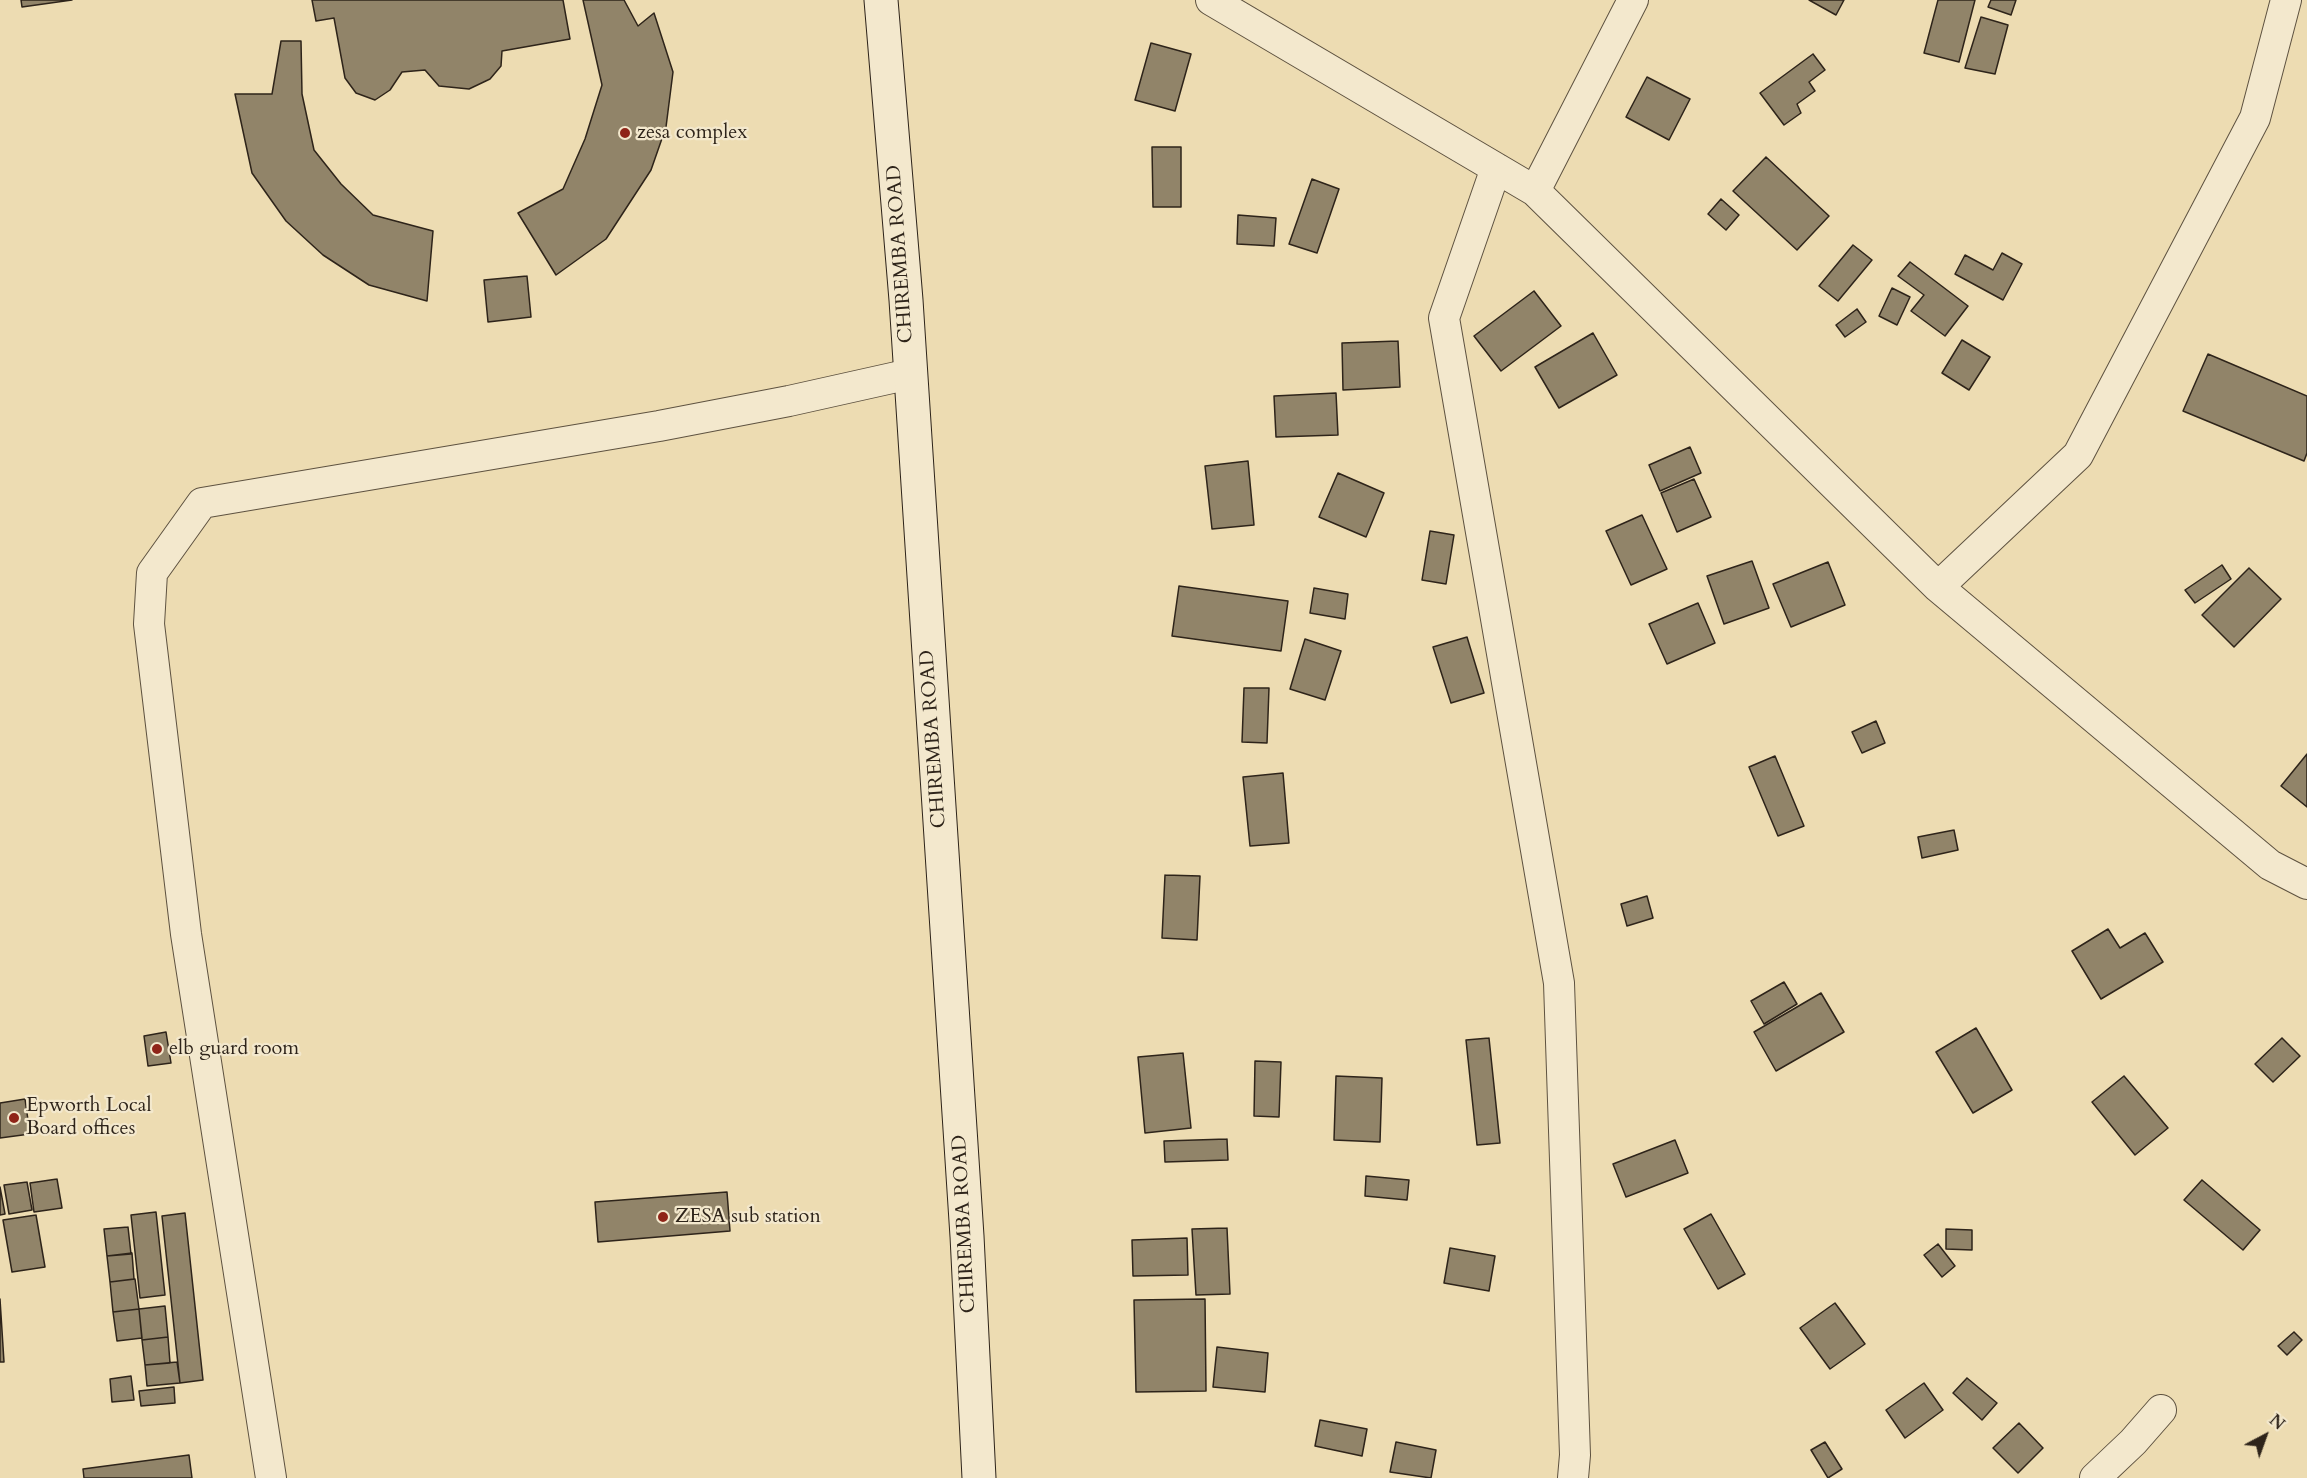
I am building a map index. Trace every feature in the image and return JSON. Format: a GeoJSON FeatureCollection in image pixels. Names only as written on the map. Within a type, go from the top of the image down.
{"type":"FeatureCollection","features":[{"type":"Feature","properties":{"kind":"main road","name":"CHIREMBA ROAD"},"geometry":{"type":"LineString","coordinates":[[881,0],[910,374],[967,1236],[979,1478]]}},
{"type":"Feature","properties":{"kind":"street"},"geometry":{"type":"LineString","coordinates":[[1211,0],[1535,191],[1938,587],[2270,866],[2307,884]]}},
{"type":"Feature","properties":{"kind":"street"},"geometry":{"type":"LineString","coordinates":[[1535,191],[1633,0]]}},
{"type":"Feature","properties":{"kind":"street"},"geometry":{"type":"LineString","coordinates":[[1938,587],[2078,455],[2255,118],[2286,0]]}},
{"type":"Feature","properties":{"kind":"street"},"geometry":{"type":"LineString","coordinates":[[1496,168],[1444,318],[1559,982],[1574,1443],[1573,1478]]}},
{"type":"Feature","properties":{"kind":"street"},"geometry":{"type":"LineString","coordinates":[[271,1478],[186,934],[149,624],[152,573],[201,502],[659,426],[789,401],[910,374]]}},
{"type":"Feature","properties":{"kind":"street"},"geometry":{"type":"LineString","coordinates":[[2096,1478],[2133,1443],[2161,1410]]}},
{"type":"Feature","properties":{"kind":"building"},"geometry":{"type":"Polygon","coordinates":[[[21,0],[72,0],[22,7],[21,0]]]}},
{"type":"Feature","properties":{"kind":"building"},"geometry":{"type":"Polygon","coordinates":[[[312,0],[563,0],[570,39],[502,51],[501,66],[490,79],[469,89],[439,86],[425,70],[402,72],[390,90],[375,100],[356,93],[345,78],[334,18],[316,21],[312,0]]]}},
{"type":"Feature","properties":{"kind":"building","name":"zesa complex"},"geometry":{"type":"Polygon","coordinates":[[[583,0],[624,0],[638,26],[654,13],[673,72],[666,127],[651,170],[606,239],[556,275],[518,213],[563,189],[585,139],[602,85],[583,0]]]}},
{"type":"Feature","properties":{"kind":"building"},"geometry":{"type":"Polygon","coordinates":[[[1809,0],[1844,0],[1836,15],[1809,0]]]}},
{"type":"Feature","properties":{"kind":"building"},"geometry":{"type":"Polygon","coordinates":[[[1938,0],[1975,0],[1959,62],[1924,53],[1938,0]]]}},
{"type":"Feature","properties":{"kind":"building"},"geometry":{"type":"Polygon","coordinates":[[[1991,0],[2016,0],[2011,15],[1988,7],[1991,0]]]}},
{"type":"Feature","properties":{"kind":"building"},"geometry":{"type":"Polygon","coordinates":[[[1981,17],[2008,25],[1995,74],[1965,68],[1981,17]]]}},
{"type":"Feature","properties":{"kind":"building"},"geometry":{"type":"Polygon","coordinates":[[[281,41],[301,41],[302,94],[314,150],[341,184],[373,215],[433,231],[427,301],[369,285],[323,255],[286,221],[252,173],[235,94],[272,94],[281,41]]]}},
{"type":"Feature","properties":{"kind":"building"},"geometry":{"type":"Polygon","coordinates":[[[1151,43],[1191,54],[1175,111],[1135,100],[1151,43]]]}},
{"type":"Feature","properties":{"kind":"building"},"geometry":{"type":"Polygon","coordinates":[[[1813,54],[1825,70],[1809,82],[1815,91],[1797,104],[1801,113],[1784,125],[1760,93],[1813,54]]]}},
{"type":"Feature","properties":{"kind":"building"},"geometry":{"type":"Polygon","coordinates":[[[1647,77],[1690,99],[1669,140],[1626,117],[1647,77]]]}},
{"type":"Feature","properties":{"kind":"building"},"geometry":{"type":"Polygon","coordinates":[[[1152,147],[1181,147],[1181,207],[1153,207],[1152,147]]]}},
{"type":"Feature","properties":{"kind":"building"},"geometry":{"type":"Polygon","coordinates":[[[1766,157],[1829,216],[1797,250],[1733,191],[1766,157]]]}},
{"type":"Feature","properties":{"kind":"building"},"geometry":{"type":"Polygon","coordinates":[[[1312,179],[1339,189],[1317,253],[1289,244],[1312,179]]]}},
{"type":"Feature","properties":{"kind":"building"},"geometry":{"type":"Polygon","coordinates":[[[1721,199],[1739,215],[1726,230],[1708,214],[1721,199]]]}},
{"type":"Feature","properties":{"kind":"building"},"geometry":{"type":"Polygon","coordinates":[[[1238,215],[1276,218],[1274,246],[1237,244],[1238,215]]]}},
{"type":"Feature","properties":{"kind":"building"},"geometry":{"type":"Polygon","coordinates":[[[1853,245],[1872,260],[1838,301],[1819,286],[1853,245]]]}},
{"type":"Feature","properties":{"kind":"building"},"geometry":{"type":"Polygon","coordinates":[[[2002,253],[2022,264],[2003,300],[1955,274],[1965,255],[1993,270],[2002,253]]]}},
{"type":"Feature","properties":{"kind":"building"},"geometry":{"type":"Polygon","coordinates":[[[1910,262],[1968,306],[1945,336],[1911,311],[1924,295],[1898,276],[1910,262]]]}},
{"type":"Feature","properties":{"kind":"building"},"geometry":{"type":"Polygon","coordinates":[[[527,276],[531,317],[488,322],[484,280],[527,276]]]}},
{"type":"Feature","properties":{"kind":"building"},"geometry":{"type":"Polygon","coordinates":[[[1892,288],[1910,297],[1897,325],[1879,316],[1892,288]]]}},
{"type":"Feature","properties":{"kind":"building"},"geometry":{"type":"Polygon","coordinates":[[[1534,291],[1561,326],[1501,371],[1474,336],[1534,291]]]}},
{"type":"Feature","properties":{"kind":"building"},"geometry":{"type":"Polygon","coordinates":[[[1857,309],[1866,322],[1845,337],[1836,325],[1857,309]]]}},
{"type":"Feature","properties":{"kind":"building"},"geometry":{"type":"Polygon","coordinates":[[[1593,333],[1617,375],[1559,408],[1535,367],[1593,333]]]}},
{"type":"Feature","properties":{"kind":"building"},"geometry":{"type":"Polygon","coordinates":[[[1962,340],[1990,357],[1969,390],[1942,373],[1962,340]]]}},
{"type":"Feature","properties":{"kind":"building"},"geometry":{"type":"Polygon","coordinates":[[[1398,341],[1400,387],[1343,390],[1342,343],[1398,341]]]}},
{"type":"Feature","properties":{"kind":"building"},"geometry":{"type":"Polygon","coordinates":[[[2208,354],[2307,396],[2307,453],[2304,461],[2183,411],[2208,354]]]}},
{"type":"Feature","properties":{"kind":"building"},"geometry":{"type":"Polygon","coordinates":[[[1336,393],[1338,435],[1276,437],[1274,396],[1336,393]]]}},
{"type":"Feature","properties":{"kind":"building"},"geometry":{"type":"Polygon","coordinates":[[[1690,447],[1701,473],[1660,491],[1649,465],[1690,447]]]}},
{"type":"Feature","properties":{"kind":"building"},"geometry":{"type":"Polygon","coordinates":[[[1248,461],[1254,525],[1212,529],[1205,466],[1248,461]]]}},
{"type":"Feature","properties":{"kind":"building"},"geometry":{"type":"Polygon","coordinates":[[[1338,473],[1384,493],[1366,537],[1319,517],[1338,473]]]}},
{"type":"Feature","properties":{"kind":"building"},"geometry":{"type":"Polygon","coordinates":[[[1694,479],[1711,517],[1677,532],[1661,493],[1694,479]]]}},
{"type":"Feature","properties":{"kind":"building"},"geometry":{"type":"Polygon","coordinates":[[[1642,515],[1667,569],[1631,585],[1606,531],[1642,515]]]}},
{"type":"Feature","properties":{"kind":"building"},"geometry":{"type":"Polygon","coordinates":[[[1430,531],[1454,535],[1446,584],[1422,580],[1430,531]]]}},
{"type":"Feature","properties":{"kind":"building"},"geometry":{"type":"Polygon","coordinates":[[[1752,561],[1769,608],[1724,624],[1707,576],[1752,561]]]}},
{"type":"Feature","properties":{"kind":"building"},"geometry":{"type":"Polygon","coordinates":[[[1828,562],[1845,605],[1791,627],[1773,584],[1828,562]]]}},
{"type":"Feature","properties":{"kind":"building"},"geometry":{"type":"Polygon","coordinates":[[[2222,565],[2231,579],[2195,603],[2185,590],[2222,565]]]}},
{"type":"Feature","properties":{"kind":"building"},"geometry":{"type":"Polygon","coordinates":[[[2249,568],[2281,599],[2234,647],[2202,615],[2249,568]]]}},
{"type":"Feature","properties":{"kind":"building"},"geometry":{"type":"Polygon","coordinates":[[[1179,586],[1288,601],[1281,651],[1172,636],[1179,586]]]}},
{"type":"Feature","properties":{"kind":"building"},"geometry":{"type":"Polygon","coordinates":[[[1314,588],[1348,594],[1345,619],[1310,613],[1314,588]]]}},
{"type":"Feature","properties":{"kind":"building"},"geometry":{"type":"Polygon","coordinates":[[[1698,603],[1715,643],[1667,664],[1649,624],[1698,603]]]}},
{"type":"Feature","properties":{"kind":"building"},"geometry":{"type":"Polygon","coordinates":[[[1467,637],[1484,693],[1451,703],[1433,647],[1467,637]]]}},
{"type":"Feature","properties":{"kind":"building"},"geometry":{"type":"Polygon","coordinates":[[[1305,639],[1341,651],[1325,700],[1290,689],[1305,639]]]}},
{"type":"Feature","properties":{"kind":"building"},"geometry":{"type":"Polygon","coordinates":[[[1244,688],[1269,688],[1267,743],[1242,742],[1244,688]]]}},
{"type":"Feature","properties":{"kind":"building"},"geometry":{"type":"Polygon","coordinates":[[[1876,721],[1885,743],[1862,753],[1852,732],[1876,721]]]}},
{"type":"Feature","properties":{"kind":"building"},"geometry":{"type":"Polygon","coordinates":[[[2307,754],[2307,807],[2281,786],[2307,754]]]}},
{"type":"Feature","properties":{"kind":"building"},"geometry":{"type":"Polygon","coordinates":[[[1775,756],[1804,826],[1778,836],[1749,767],[1775,756]]]}},
{"type":"Feature","properties":{"kind":"building"},"geometry":{"type":"Polygon","coordinates":[[[1283,773],[1289,843],[1250,846],[1243,777],[1283,773]]]}},
{"type":"Feature","properties":{"kind":"building"},"geometry":{"type":"Polygon","coordinates":[[[1954,830],[1958,850],[1922,858],[1918,837],[1954,830]]]}},
{"type":"Feature","properties":{"kind":"building"},"geometry":{"type":"Polygon","coordinates":[[[1165,875],[1200,876],[1197,940],[1162,938],[1165,875]]]}},
{"type":"Feature","properties":{"kind":"building"},"geometry":{"type":"Polygon","coordinates":[[[1647,896],[1653,918],[1627,926],[1621,904],[1647,896]]]}},
{"type":"Feature","properties":{"kind":"building"},"geometry":{"type":"Polygon","coordinates":[[[2108,929],[2120,948],[2145,933],[2163,962],[2101,999],[2072,951],[2108,929]]]}},
{"type":"Feature","properties":{"kind":"building"},"geometry":{"type":"Polygon","coordinates":[[[1784,982],[1797,1004],[1764,1024],[1751,1001],[1784,982]]]}},
{"type":"Feature","properties":{"kind":"building"},"geometry":{"type":"Polygon","coordinates":[[[1821,993],[1844,1032],[1776,1071],[1754,1032],[1821,993]]]}},
{"type":"Feature","properties":{"kind":"building"},"geometry":{"type":"Polygon","coordinates":[[[1976,1028],[2012,1090],[1973,1113],[1936,1052],[1976,1028]]]}},
{"type":"Feature","properties":{"kind":"building","name":"elb guard room"},"geometry":{"type":"Polygon","coordinates":[[[166,1032],[171,1063],[148,1066],[144,1036],[166,1032]]]}},
{"type":"Feature","properties":{"kind":"building"},"geometry":{"type":"Polygon","coordinates":[[[1489,1038],[1500,1143],[1477,1145],[1466,1040],[1489,1038]]]}},
{"type":"Feature","properties":{"kind":"building"},"geometry":{"type":"Polygon","coordinates":[[[2282,1038],[2300,1056],[2273,1082],[2255,1064],[2282,1038]]]}},
{"type":"Feature","properties":{"kind":"building"},"geometry":{"type":"Polygon","coordinates":[[[1183,1053],[1191,1128],[1145,1133],[1138,1057],[1183,1053]]]}},
{"type":"Feature","properties":{"kind":"building"},"geometry":{"type":"Polygon","coordinates":[[[1255,1061],[1281,1062],[1279,1117],[1254,1116],[1255,1061]]]}},
{"type":"Feature","properties":{"kind":"building"},"geometry":{"type":"Polygon","coordinates":[[[1336,1076],[1382,1078],[1380,1142],[1334,1140],[1336,1076]]]}},
{"type":"Feature","properties":{"kind":"building"},"geometry":{"type":"Polygon","coordinates":[[[2124,1076],[2168,1128],[2135,1155],[2092,1102],[2124,1076]]]}},
{"type":"Feature","properties":{"kind":"building","name":"Epworth Local Board offices"},"geometry":{"type":"Polygon","coordinates":[[[25,1099],[30,1134],[0,1138],[0,1103],[25,1099]]]}},
{"type":"Feature","properties":{"kind":"building"},"geometry":{"type":"Polygon","coordinates":[[[1227,1139],[1228,1160],[1165,1162],[1164,1141],[1227,1139]]]}},
{"type":"Feature","properties":{"kind":"building"},"geometry":{"type":"Polygon","coordinates":[[[1675,1140],[1688,1173],[1626,1197],[1613,1164],[1675,1140]]]}},
{"type":"Feature","properties":{"kind":"building"},"geometry":{"type":"Polygon","coordinates":[[[1366,1176],[1409,1180],[1407,1200],[1365,1196],[1366,1176]]]}},
{"type":"Feature","properties":{"kind":"building"},"geometry":{"type":"Polygon","coordinates":[[[57,1179],[62,1208],[34,1212],[30,1183],[57,1179]]]}},
{"type":"Feature","properties":{"kind":"building"},"geometry":{"type":"Polygon","coordinates":[[[2202,1180],[2260,1230],[2243,1250],[2184,1200],[2202,1180]]]}},
{"type":"Feature","properties":{"kind":"building"},"geometry":{"type":"Polygon","coordinates":[[[27,1182],[32,1210],[9,1214],[4,1185],[27,1182]]]}},
{"type":"Feature","properties":{"kind":"building"},"geometry":{"type":"Polygon","coordinates":[[[0,1187],[5,1214],[0,1215],[0,1187]]]}},
{"type":"Feature","properties":{"kind":"building","name":"ZESA sub station"},"geometry":{"type":"Polygon","coordinates":[[[727,1192],[730,1231],[598,1242],[595,1202],[727,1192]]]}},
{"type":"Feature","properties":{"kind":"building"},"geometry":{"type":"Polygon","coordinates":[[[156,1212],[165,1295],[140,1298],[131,1215],[156,1212]]]}},
{"type":"Feature","properties":{"kind":"building"},"geometry":{"type":"Polygon","coordinates":[[[185,1213],[203,1380],[180,1383],[162,1216],[185,1213]]]}},
{"type":"Feature","properties":{"kind":"building"},"geometry":{"type":"Polygon","coordinates":[[[1711,1214],[1745,1274],[1718,1289],[1684,1229],[1711,1214]]]}},
{"type":"Feature","properties":{"kind":"building"},"geometry":{"type":"Polygon","coordinates":[[[36,1215],[45,1267],[12,1272],[3,1220],[36,1215]]]}},
{"type":"Feature","properties":{"kind":"building"},"geometry":{"type":"Polygon","coordinates":[[[128,1227],[131,1254],[107,1256],[104,1229],[128,1227]]]}},
{"type":"Feature","properties":{"kind":"building"},"geometry":{"type":"Polygon","coordinates":[[[1227,1228],[1230,1294],[1196,1295],[1192,1229],[1227,1228]]]}},
{"type":"Feature","properties":{"kind":"building"},"geometry":{"type":"Polygon","coordinates":[[[1946,1229],[1972,1230],[1972,1250],[1946,1249],[1946,1229]]]}},
{"type":"Feature","properties":{"kind":"building"},"geometry":{"type":"Polygon","coordinates":[[[1187,1238],[1188,1275],[1133,1276],[1132,1240],[1187,1238]]]}},
{"type":"Feature","properties":{"kind":"building"},"geometry":{"type":"Polygon","coordinates":[[[1938,1244],[1955,1266],[1942,1277],[1924,1255],[1938,1244]]]}},
{"type":"Feature","properties":{"kind":"building"},"geometry":{"type":"Polygon","coordinates":[[[1450,1248],[1495,1256],[1489,1291],[1444,1283],[1450,1248]]]}},
{"type":"Feature","properties":{"kind":"building"},"geometry":{"type":"Polygon","coordinates":[[[132,1253],[134,1279],[110,1282],[107,1256],[132,1253]]]}},
{"type":"Feature","properties":{"kind":"building"},"geometry":{"type":"Polygon","coordinates":[[[135,1279],[139,1309],[113,1312],[110,1282],[135,1279]]]}},
{"type":"Feature","properties":{"kind":"building"},"geometry":{"type":"Polygon","coordinates":[[[0,1299],[4,1362],[0,1362],[0,1299]]]}},
{"type":"Feature","properties":{"kind":"building"},"geometry":{"type":"Polygon","coordinates":[[[1205,1299],[1206,1391],[1136,1392],[1134,1300],[1205,1299]]]}},
{"type":"Feature","properties":{"kind":"building"},"geometry":{"type":"Polygon","coordinates":[[[1835,1303],[1865,1344],[1830,1369],[1800,1328],[1835,1303]]]}},
{"type":"Feature","properties":{"kind":"building"},"geometry":{"type":"Polygon","coordinates":[[[165,1306],[168,1337],[142,1340],[139,1309],[165,1306]]]}},
{"type":"Feature","properties":{"kind":"building"},"geometry":{"type":"Polygon","coordinates":[[[139,1309],[142,1338],[117,1341],[113,1312],[139,1309]]]}},
{"type":"Feature","properties":{"kind":"building"},"geometry":{"type":"Polygon","coordinates":[[[2294,1332],[2302,1340],[2287,1355],[2278,1346],[2294,1332]]]}},
{"type":"Feature","properties":{"kind":"building"},"geometry":{"type":"Polygon","coordinates":[[[168,1337],[170,1363],[145,1365],[142,1340],[168,1337]]]}},
{"type":"Feature","properties":{"kind":"building"},"geometry":{"type":"Polygon","coordinates":[[[1217,1347],[1268,1353],[1265,1392],[1213,1387],[1217,1347]]]}},
{"type":"Feature","properties":{"kind":"building"},"geometry":{"type":"Polygon","coordinates":[[[177,1362],[180,1383],[147,1386],[145,1365],[177,1362]]]}},
{"type":"Feature","properties":{"kind":"building"},"geometry":{"type":"Polygon","coordinates":[[[131,1376],[134,1400],[112,1402],[110,1379],[131,1376]]]}},
{"type":"Feature","properties":{"kind":"building"},"geometry":{"type":"Polygon","coordinates":[[[1967,1378],[1997,1403],[1982,1420],[1953,1393],[1967,1378]]]}},
{"type":"Feature","properties":{"kind":"building"},"geometry":{"type":"Polygon","coordinates":[[[1924,1383],[1943,1410],[1905,1438],[1886,1410],[1924,1383]]]}},
{"type":"Feature","properties":{"kind":"building"},"geometry":{"type":"Polygon","coordinates":[[[174,1387],[175,1403],[141,1406],[139,1391],[174,1387]]]}},
{"type":"Feature","properties":{"kind":"building"},"geometry":{"type":"Polygon","coordinates":[[[1320,1420],[1367,1429],[1362,1456],[1315,1446],[1320,1420]]]}},
{"type":"Feature","properties":{"kind":"building"},"geometry":{"type":"Polygon","coordinates":[[[2019,1423],[2043,1448],[2018,1473],[1993,1448],[2019,1423]]]}},
{"type":"Feature","properties":{"kind":"building"},"geometry":{"type":"Polygon","coordinates":[[[1396,1442],[1436,1450],[1431,1478],[1390,1472],[1396,1442]]]}},
{"type":"Feature","properties":{"kind":"building"},"geometry":{"type":"Polygon","coordinates":[[[1825,1442],[1842,1469],[1828,1478],[1811,1450],[1825,1442]]]}},
{"type":"Feature","properties":{"kind":"building"},"geometry":{"type":"Polygon","coordinates":[[[189,1455],[192,1478],[84,1478],[83,1469],[189,1455]]]}},
{"type":"Feature","properties":{"kind":"place","name":"zesa complex"},"geometry":{"type":"Point","coordinates":[625,133]}},
{"type":"Feature","properties":{"kind":"place","name":"elb guard room"},"geometry":{"type":"Point","coordinates":[157,1049]}},
{"type":"Feature","properties":{"kind":"place","name":"Epworth Local Board offices"},"geometry":{"type":"Point","coordinates":[14,1118]}},
{"type":"Feature","properties":{"kind":"place","name":"ZESA sub station"},"geometry":{"type":"Point","coordinates":[663,1217]}}]}
